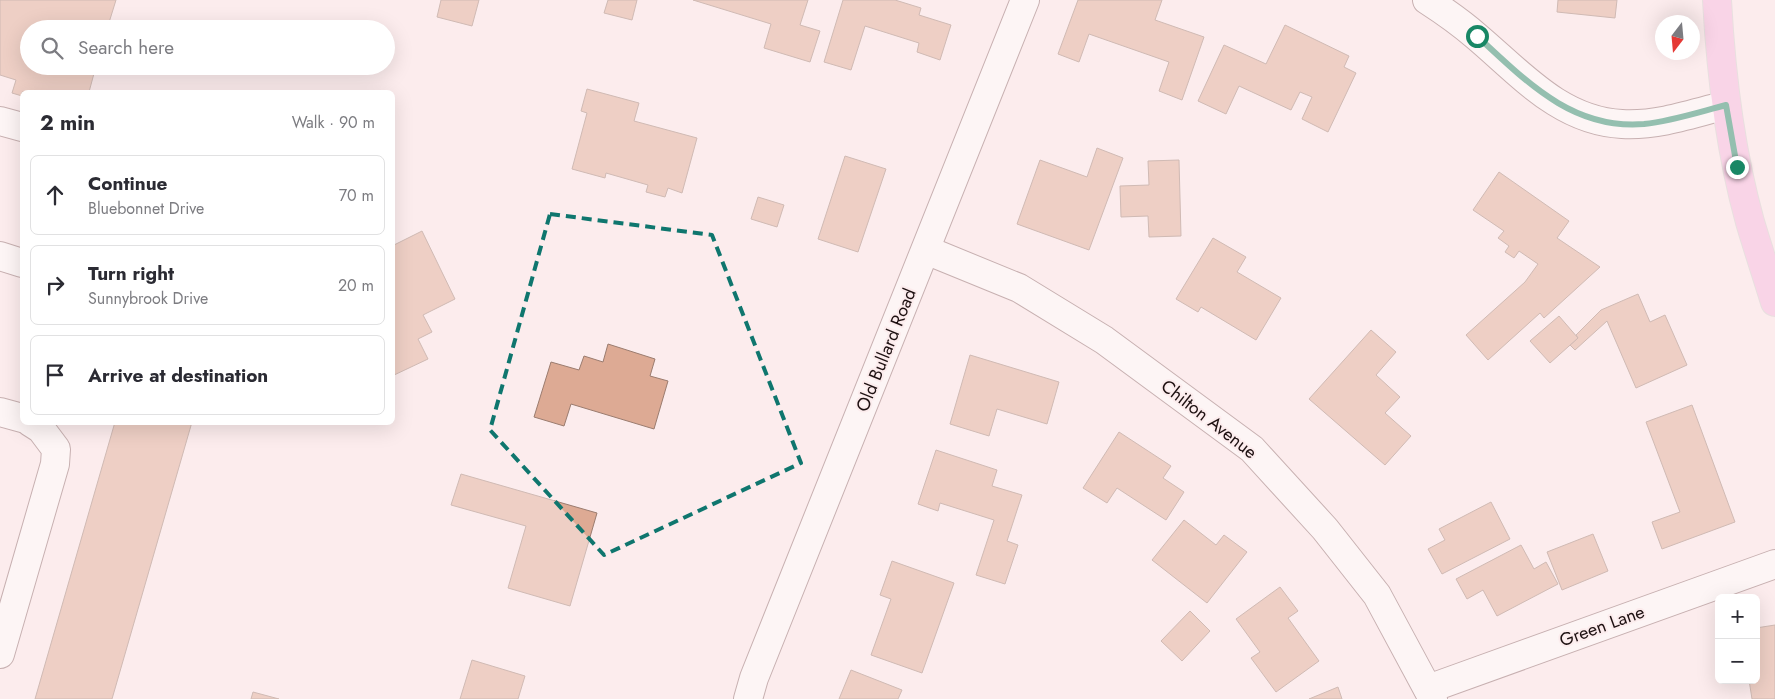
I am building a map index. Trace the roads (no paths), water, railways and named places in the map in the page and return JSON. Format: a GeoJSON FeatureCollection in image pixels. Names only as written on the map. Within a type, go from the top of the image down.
{"type":"FeatureCollection","features":[{"type":"Feature","properties":{"kind":"main road"},"geometry":{"type":"LineString","coordinates":[[1717,0],[1726,105],[1735,157],[1750,222],[1775,302]]}},
{"type":"Feature","properties":{"kind":"street","name":"Old Bullard Road"},"geometry":{"type":"LineString","coordinates":[[748,699],[754,678],[1025,0]]}},
{"type":"Feature","properties":{"kind":"street"},"geometry":{"type":"LineString","coordinates":[[1427,0],[1470,31],[1544,95],[1565,108],[1595,119],[1622,124],[1644,124],[1726,105]]}},
{"type":"Feature","properties":{"kind":"street"},"geometry":{"type":"LineString","coordinates":[[0,121],[20,126]]}},
{"type":"Feature","properties":{"kind":"street","name":"Chilton Avenue"},"geometry":{"type":"LineString","coordinates":[[926,250],[1020,288],[1104,340],[1252,449],[1325,529],[1377,595],[1431,694]]}},
{"type":"Feature","properties":{"kind":"street"},"geometry":{"type":"LineString","coordinates":[[0,256],[20,262]]}},
{"type":"Feature","properties":{"kind":"street"},"geometry":{"type":"LineString","coordinates":[[0,412],[20,417]]}},
{"type":"Feature","properties":{"kind":"street"},"geometry":{"type":"LineString","coordinates":[[0,654],[55,464],[56,449],[41,429],[35,425]]}},
{"type":"Feature","properties":{"kind":"street","name":"Green Lane"},"geometry":{"type":"LineString","coordinates":[[1431,694],[1775,564]]}}]}
